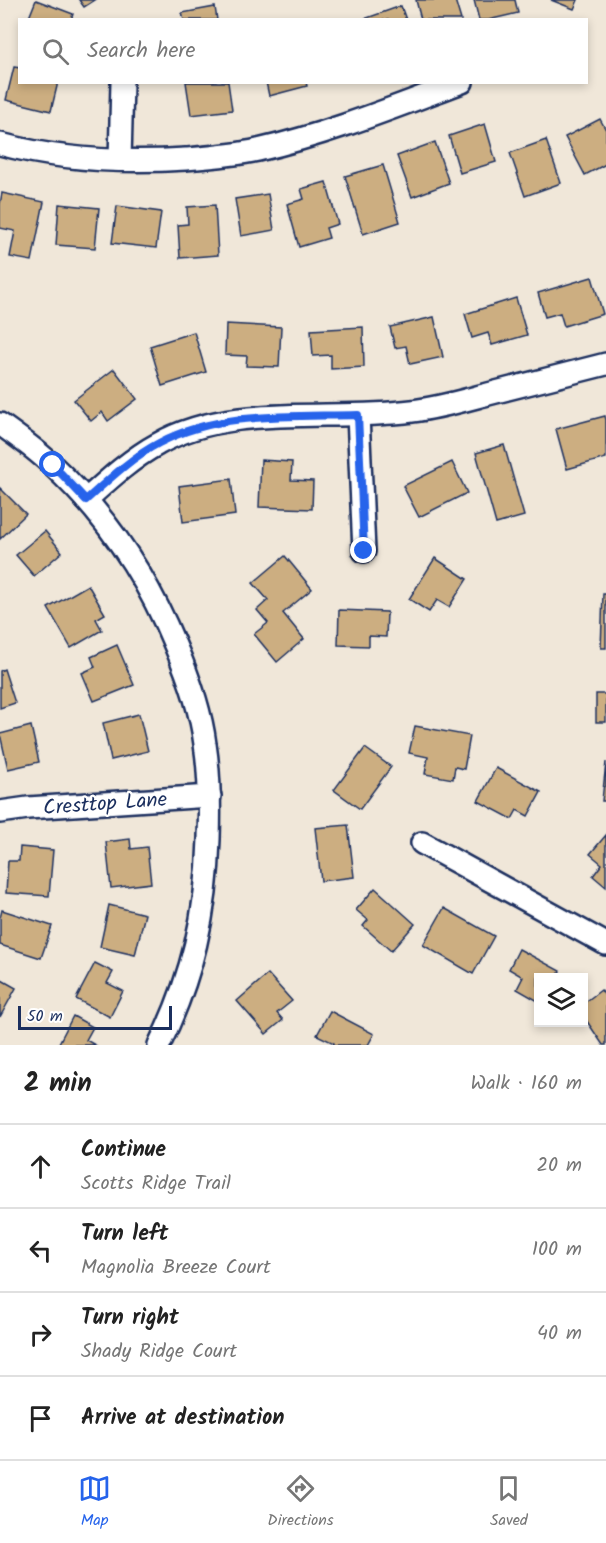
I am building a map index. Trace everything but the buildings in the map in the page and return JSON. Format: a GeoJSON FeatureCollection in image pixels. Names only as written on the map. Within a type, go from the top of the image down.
{"type":"FeatureCollection","features":[{"type":"Feature","properties":{"kind":"street"},"geometry":{"type":"LineString","coordinates":[[120,160],[122,84]]}},
{"type":"Feature","properties":{"kind":"street"},"geometry":{"type":"LineString","coordinates":[[0,144],[63,157],[120,160],[201,158],[257,150],[296,140],[456,84]]}},
{"type":"Feature","properties":{"kind":"street"},"geometry":{"type":"LineString","coordinates":[[86,500],[143,453],[198,427],[226,420],[264,417],[358,415],[411,411],[442,406],[606,364]]}},
{"type":"Feature","properties":{"kind":"street"},"geometry":{"type":"LineString","coordinates":[[358,415],[364,551]]}},
{"type":"Feature","properties":{"kind":"street"},"geometry":{"type":"LineString","coordinates":[[0,423],[53,465],[86,500],[124,548],[163,616],[187,673],[205,743],[210,796],[208,868],[194,957],[163,1044]]}},
{"type":"Feature","properties":{"kind":"street","name":"Cresttop Lane"},"geometry":{"type":"LineString","coordinates":[[0,812],[28,808],[210,796]]}},
{"type":"Feature","properties":{"kind":"street"},"geometry":{"type":"LineString","coordinates":[[422,843],[606,945]]}},
{"type":"Feature","properties":{"kind":"route"},"geometry":{"type":"LineString","coordinates":[[53,465],[86,500],[143,453],[176,435],[198,427],[226,420],[264,417],[358,415],[364,551]]}}]}
